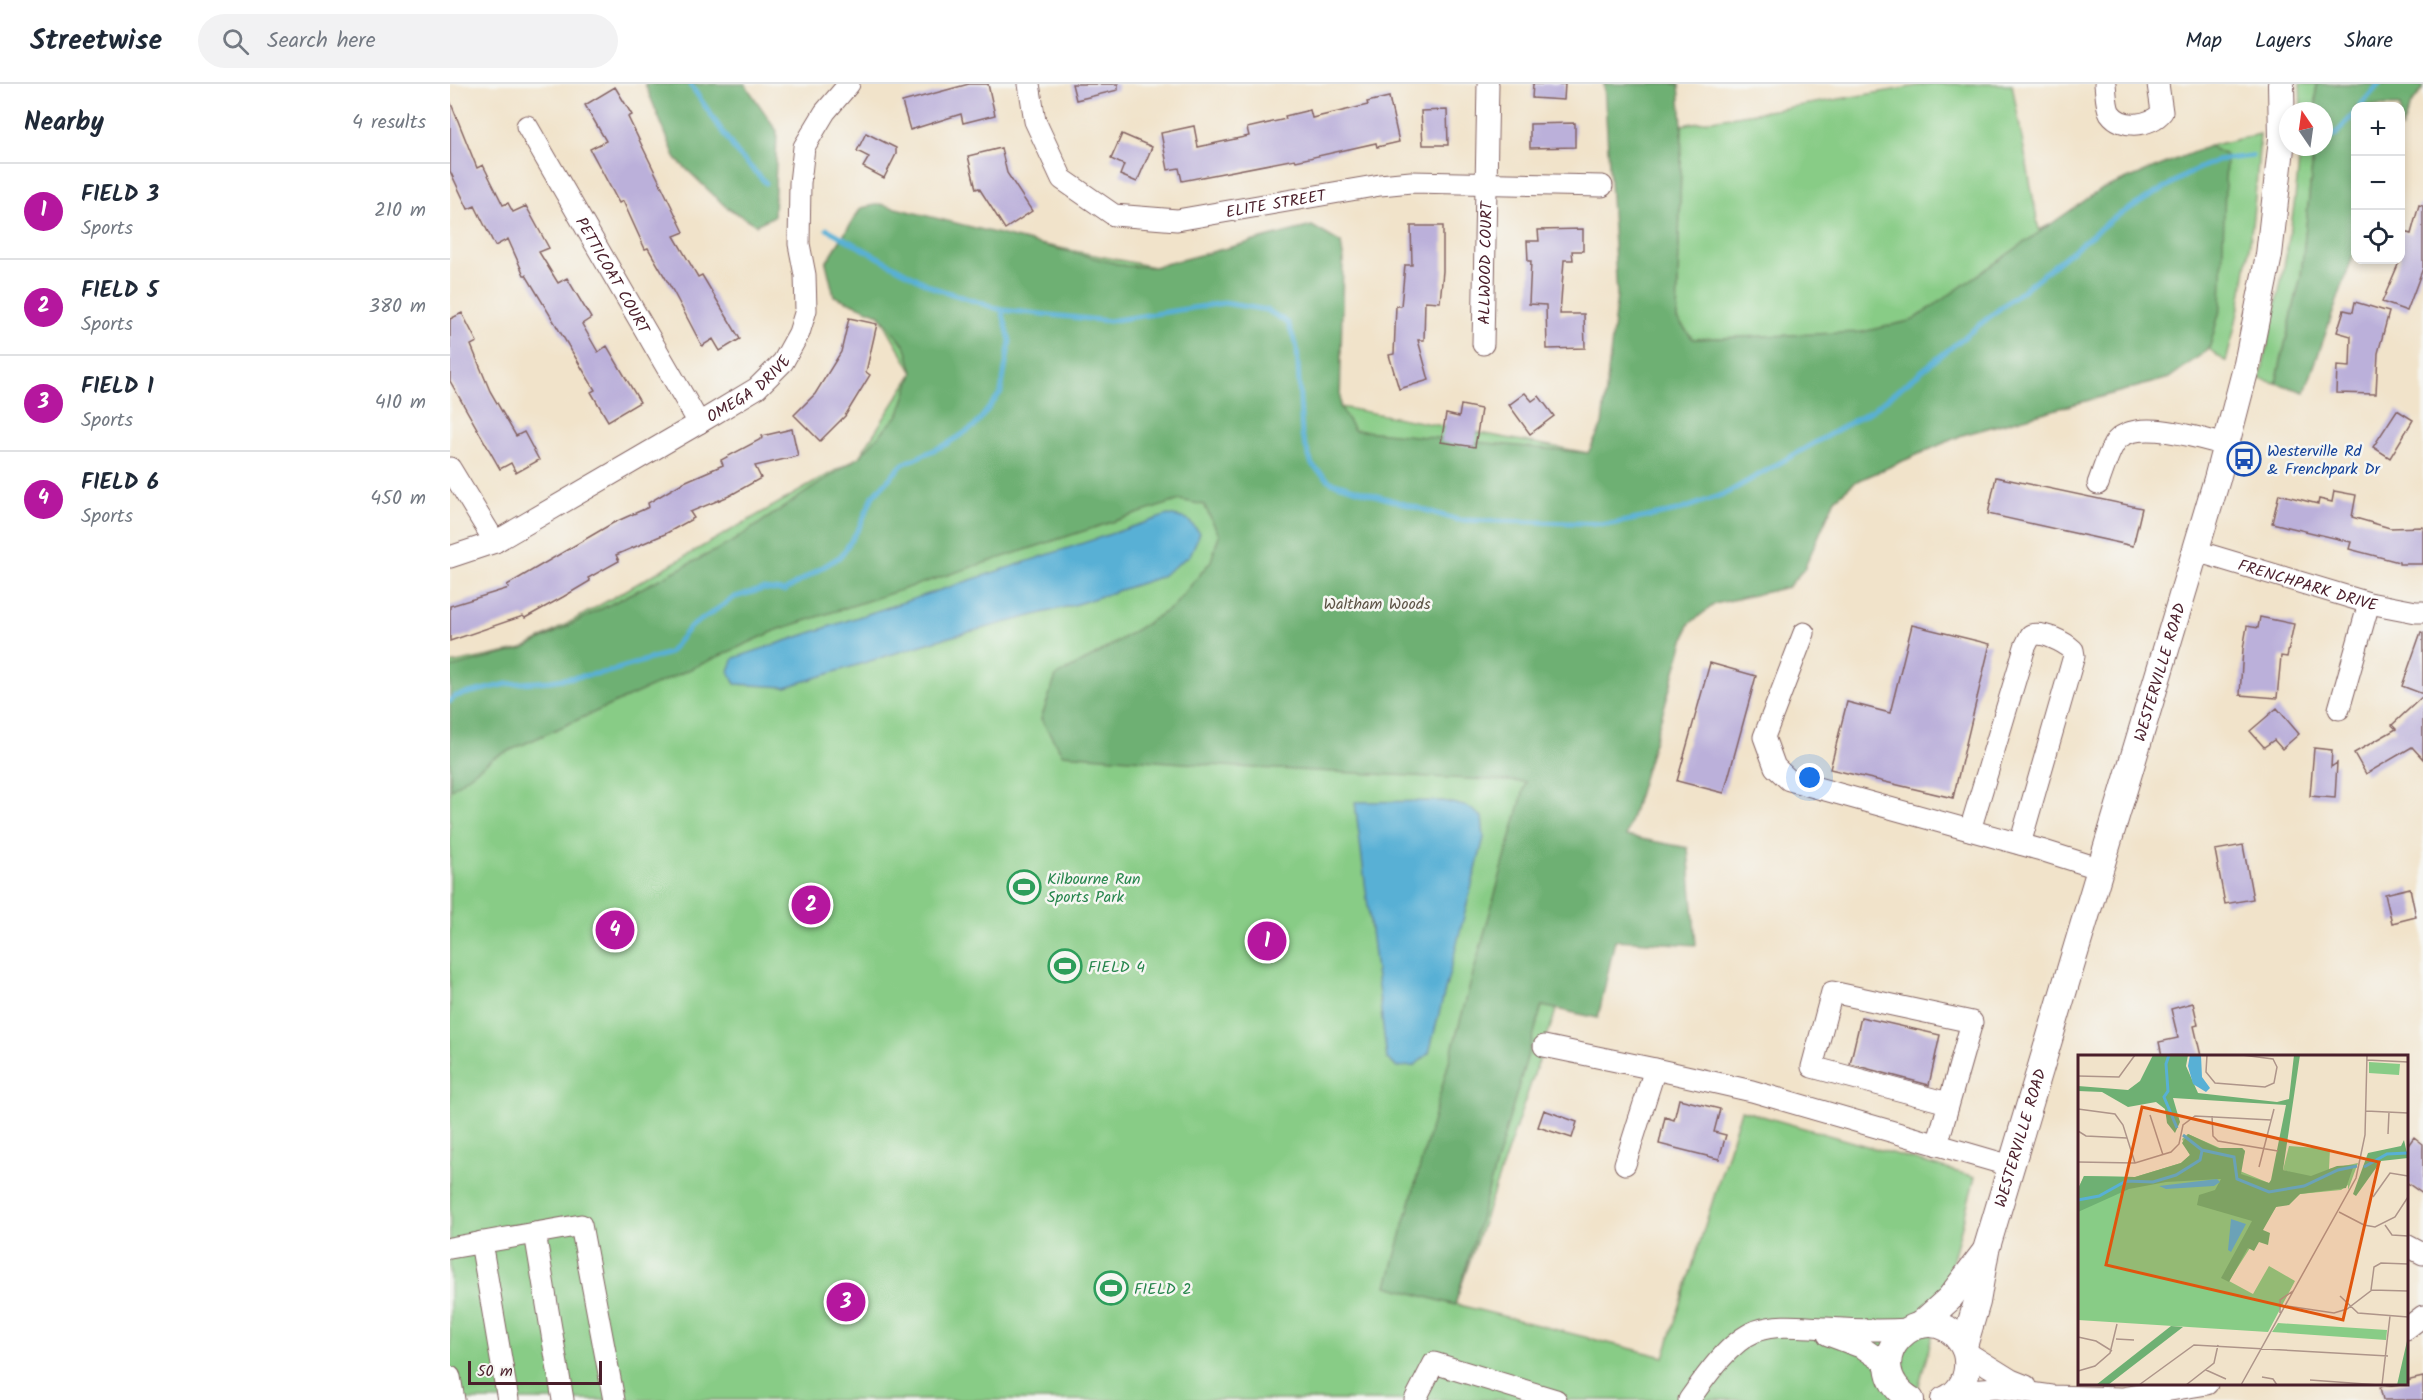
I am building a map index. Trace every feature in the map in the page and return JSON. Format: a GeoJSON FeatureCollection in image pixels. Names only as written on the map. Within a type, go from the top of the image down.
{"type":"FeatureCollection","features":[{"type":"Feature","properties":{"kind":"main road","name":"WESTERVILLE ROAD"},"geometry":{"type":"LineString","coordinates":[[1950,1397],[1967,1373],[1965,1349],[1977,1302],[1986,1250],[2196,551],[2247,364],[2269,255],[2282,140],[2281,84]]}},
{"type":"Feature","properties":{"kind":"main road","name":"WESTERVILLE ROAD"},"geometry":{"type":"LineString","coordinates":[[1888,1365],[1893,1344],[1949,1299],[1986,1250]]}},
{"type":"Feature","properties":{"kind":"main road"},"geometry":{"type":"LineString","coordinates":[[1914,1327],[1933,1325],[1945,1328],[1956,1336],[1965,1349]]}},
{"type":"Feature","properties":{"kind":"main road"},"geometry":{"type":"LineString","coordinates":[[1888,1365],[1894,1386],[1905,1398]]}},
{"type":"Feature","properties":{"kind":"street","name":"OMEGA DRIVE"},"geometry":{"type":"LineString","coordinates":[[450,557],[495,542],[699,423],[757,388],[783,362],[799,333],[806,310],[805,275],[799,244],[800,183],[804,147],[825,112],[849,84]]}},
{"type":"Feature","properties":{"kind":"street","name":"ELITE STREET"},"geometry":{"type":"LineString","coordinates":[[1029,84],[1035,121],[1062,178],[1114,215],[1177,220],[1380,185],[1411,182],[1602,186]]}},
{"type":"Feature","properties":{"kind":"street","name":"ALLWOOD COURT"},"geometry":{"type":"LineString","coordinates":[[1483,344],[1488,84]]}},
{"type":"Feature","properties":{"kind":"street"},"geometry":{"type":"LineString","coordinates":[[2105,84],[2110,112],[2122,123],[2138,124],[2156,120],[2162,112],[2158,84]]}},
{"type":"Feature","properties":{"kind":"street","name":"PETTICOAT COURT"},"geometry":{"type":"LineString","coordinates":[[527,126],[699,423]]}},
{"type":"Feature","properties":{"kind":"street"},"geometry":{"type":"LineString","coordinates":[[2098,484],[2115,442],[2131,432],[2161,430],[2226,445]]}},
{"type":"Feature","properties":{"kind":"street"},"geometry":{"type":"LineString","coordinates":[[450,468],[495,542]]}},
{"type":"Feature","properties":{"kind":"street","name":"FRENCHPARK DRIVE"},"geometry":{"type":"LineString","coordinates":[[2196,551],[2369,603],[2423,612]]}},
{"type":"Feature","properties":{"kind":"street"},"geometry":{"type":"LineString","coordinates":[[2339,710],[2369,603]]}},
{"type":"Feature","properties":{"kind":"street"},"geometry":{"type":"LineString","coordinates":[[1804,633],[1764,736],[1775,767],[1789,780],[1971,830],[2101,869]]}},
{"type":"Feature","properties":{"kind":"street"},"geometry":{"type":"LineString","coordinates":[[1971,830],[2025,648],[2031,635],[2037,633],[2067,645],[2073,650],[2074,656],[2020,844]]}},
{"type":"Feature","properties":{"kind":"street"},"geometry":{"type":"LineString","coordinates":[[1936,1145],[1972,1022],[1832,993],[1812,1067],[1948,1103]]}},
{"type":"Feature","properties":{"kind":"street"},"geometry":{"type":"LineString","coordinates":[[1544,1046],[1752,1091],[2011,1166]]}},
{"type":"Feature","properties":{"kind":"street"},"geometry":{"type":"LineString","coordinates":[[1625,1164],[1654,1069]]}},
{"type":"Feature","properties":{"kind":"street"},"geometry":{"type":"LineString","coordinates":[[450,1248],[581,1225],[614,1400]]}},
{"type":"Feature","properties":{"kind":"street"},"geometry":{"type":"LineString","coordinates":[[535,1233],[563,1400]]}},
{"type":"Feature","properties":{"kind":"street"},"geometry":{"type":"LineString","coordinates":[[480,1242],[508,1400]]}},
{"type":"Feature","properties":{"kind":"street"},"geometry":{"type":"LineString","coordinates":[[2408,1246],[2423,1254]]}},
{"type":"Feature","properties":{"kind":"street"},"geometry":{"type":"LineString","coordinates":[[2408,1327],[2423,1316]]}},
{"type":"Feature","properties":{"kind":"street"},"geometry":{"type":"LineString","coordinates":[[1689,1400],[1712,1368],[1729,1350],[1754,1332],[1779,1325],[1878,1331],[1914,1327]]}},
{"type":"Feature","properties":{"kind":"street"},"geometry":{"type":"LineString","coordinates":[[1808,1328],[1863,1348],[1888,1365]]}},
{"type":"Feature","properties":{"kind":"street"},"geometry":{"type":"LineString","coordinates":[[1965,1349],[2011,1380],[2052,1396]]}},
{"type":"Feature","properties":{"kind":"street"},"geometry":{"type":"LineString","coordinates":[[1415,1400],[1434,1363],[1556,1400]]}},
{"type":"Feature","properties":{"kind":"street"},"geometry":{"type":"LineString","coordinates":[[450,1377],[454,1400]]}},
{"type":"Feature","properties":{"kind":"street"},"geometry":{"type":"LineString","coordinates":[[1950,1397],[1996,1388],[2052,1396],[2122,1398],[2196,1385]]}},
{"type":"Feature","properties":{"kind":"green space"},"geometry":{"type":"Polygon","coordinates":[[[645,84],[745,84],[777,131],[774,216],[756,225],[726,207],[676,159],[645,84]]]}},
{"type":"Feature","properties":{"kind":"green space","name":"Waltham Woods"},"geometry":{"type":"Polygon","coordinates":[[[1604,84],[1679,84],[1682,125],[1677,319],[1693,339],[1862,332],[1913,320],[2100,190],[2209,146],[2226,155],[2221,307],[2209,349],[2169,378],[1962,435],[1855,482],[1835,499],[1804,569],[1788,587],[1715,604],[1689,624],[1626,836],[1688,848],[1696,945],[1615,940],[1598,1018],[1542,1006],[1455,1305],[1387,1286],[1526,782],[1238,767],[1062,754],[1041,719],[1056,676],[1097,654],[1173,607],[1211,561],[1219,535],[1204,505],[1180,500],[777,630],[493,758],[450,790],[450,668],[523,649],[730,543],[859,457],[899,414],[913,373],[906,347],[879,314],[834,296],[826,263],[861,208],[880,204],[1126,266],[1154,267],[1312,226],[1341,243],[1343,256],[1340,407],[1354,430],[1588,453],[1602,425],[1617,295],[1604,84]]]}},
{"type":"Feature","properties":{"kind":"green space","name":"Kilbourne Run Sports Park"},"geometry":{"type":"Polygon","coordinates":[[[1929,84],[2012,84],[2039,230],[2209,146],[2260,134],[2249,249],[2226,362],[2209,349],[2220,309],[2169,378],[1962,435],[1855,482],[1689,624],[1455,1304],[1664,1357],[1741,1110],[1975,1177],[1915,1400],[450,1400],[450,664],[523,649],[859,457],[913,373],[879,314],[826,263],[861,208],[1154,267],[1312,226],[1341,243],[1340,407],[1588,453],[1830,334],[1693,339],[1677,319],[1682,125],[1929,84]]]}},
{"type":"Feature","properties":{"kind":"green space"},"geometry":{"type":"Polygon","coordinates":[[[2300,84],[2316,84],[2316,102],[2301,102],[2300,84]]]}},
{"type":"Feature","properties":{"kind":"green space"},"geometry":{"type":"Polygon","coordinates":[[[2316,84],[2423,84],[2423,89],[2410,106],[2405,119],[2405,102],[2351,102],[2351,261],[2305,392],[2276,383],[2301,276],[2313,156],[2333,156],[2333,102],[2316,102],[2316,84]]]}},
{"type":"Feature","properties":{"kind":"green space"},"geometry":{"type":"Polygon","coordinates":[[[2299,156],[2313,156],[2301,276],[2276,383],[2260,379],[2290,235],[2299,156]]]}},
{"type":"Feature","properties":{"kind":"water"},"geometry":{"type":"Polygon","coordinates":[[[1168,515],[1187,519],[1200,533],[1190,555],[1160,577],[1074,605],[938,640],[786,687],[735,684],[729,671],[734,658],[1168,515]]]}},
{"type":"Feature","properties":{"kind":"water"},"geometry":{"type":"Polygon","coordinates":[[[1443,801],[1468,807],[1482,817],[1484,838],[1429,1053],[1414,1066],[1397,1067],[1387,1059],[1355,802],[1443,801]]]}},
{"type":"Feature","properties":{"kind":"building"},"geometry":{"type":"Polygon","coordinates":[[[969,84],[988,84],[995,115],[963,123],[961,114],[910,130],[902,102],[969,84]]]}},
{"type":"Feature","properties":{"kind":"building"},"geometry":{"type":"Polygon","coordinates":[[[1072,84],[1118,84],[1118,90],[1076,100],[1072,84]]]}},
{"type":"Feature","properties":{"kind":"building"},"geometry":{"type":"Polygon","coordinates":[[[1533,84],[1565,84],[1564,100],[1532,98],[1533,84]]]}},
{"type":"Feature","properties":{"kind":"building"},"geometry":{"type":"Polygon","coordinates":[[[615,87],[632,115],[628,117],[684,232],[674,236],[698,277],[702,275],[740,339],[720,351],[713,339],[702,346],[648,248],[645,249],[623,201],[619,203],[590,149],[606,141],[585,105],[615,87]]]}},
{"type":"Feature","properties":{"kind":"building"},"geometry":{"type":"Polygon","coordinates":[[[1389,97],[1399,142],[1377,147],[1376,143],[1296,161],[1295,159],[1182,181],[1179,168],[1168,170],[1161,133],[1194,126],[1198,147],[1249,136],[1247,128],[1286,119],[1285,116],[1310,110],[1312,118],[1368,105],[1367,102],[1389,97]]]}},
{"type":"Feature","properties":{"kind":"building"},"geometry":{"type":"Polygon","coordinates":[[[450,101],[477,168],[483,165],[503,205],[508,203],[513,212],[526,206],[549,248],[539,252],[558,283],[567,278],[591,318],[582,324],[598,352],[607,346],[640,402],[608,421],[591,392],[595,390],[524,275],[508,239],[495,246],[475,206],[468,209],[450,171],[450,101]]]}},
{"type":"Feature","properties":{"kind":"building"},"geometry":{"type":"Polygon","coordinates":[[[1447,110],[1448,145],[1423,145],[1421,111],[1447,110]]]}},
{"type":"Feature","properties":{"kind":"building"},"geometry":{"type":"Polygon","coordinates":[[[1575,123],[1575,147],[1530,148],[1530,124],[1575,123]]]}},
{"type":"Feature","properties":{"kind":"building"},"geometry":{"type":"Polygon","coordinates":[[[866,133],[896,148],[896,154],[884,178],[863,167],[869,157],[857,151],[866,133]]]}},
{"type":"Feature","properties":{"kind":"building"},"geometry":{"type":"Polygon","coordinates":[[[1122,134],[1152,147],[1137,182],[1120,175],[1124,165],[1111,159],[1122,134]]]}},
{"type":"Feature","properties":{"kind":"building"},"geometry":{"type":"Polygon","coordinates":[[[1001,148],[1007,173],[1032,211],[1005,229],[979,188],[976,189],[968,156],[1001,148]]]}},
{"type":"Feature","properties":{"kind":"building"},"geometry":{"type":"Polygon","coordinates":[[[2419,205],[2423,206],[2423,268],[2407,311],[2382,302],[2398,264],[2405,264],[2405,232],[2411,234],[2419,205]]]}},
{"type":"Feature","properties":{"kind":"building"},"geometry":{"type":"Polygon","coordinates":[[[1411,226],[1443,226],[1443,271],[1440,302],[1425,301],[1424,340],[1418,340],[1429,380],[1399,389],[1389,355],[1394,354],[1396,306],[1401,306],[1405,265],[1412,265],[1411,226]]]}},
{"type":"Feature","properties":{"kind":"building"},"geometry":{"type":"Polygon","coordinates":[[[1583,229],[1583,251],[1572,251],[1573,260],[1564,260],[1560,314],[1584,314],[1585,348],[1547,349],[1546,305],[1529,304],[1531,261],[1528,261],[1527,241],[1539,241],[1538,230],[1583,229]]]}},
{"type":"Feature","properties":{"kind":"building"},"geometry":{"type":"Polygon","coordinates":[[[2355,302],[2389,312],[2378,353],[2376,394],[2336,393],[2337,366],[2350,367],[2351,336],[2337,332],[2344,310],[2353,312],[2355,302]]]}},
{"type":"Feature","properties":{"kind":"building"},"geometry":{"type":"Polygon","coordinates":[[[462,313],[477,342],[471,345],[490,391],[516,436],[524,432],[539,460],[516,473],[511,463],[500,469],[450,381],[450,319],[462,313]]]}},
{"type":"Feature","properties":{"kind":"building"},"geometry":{"type":"Polygon","coordinates":[[[849,318],[877,324],[866,372],[870,375],[845,416],[820,441],[794,415],[815,394],[841,352],[849,318]]]}},
{"type":"Feature","properties":{"kind":"building"},"geometry":{"type":"Polygon","coordinates":[[[1525,393],[1532,401],[1539,396],[1554,416],[1530,434],[1509,405],[1525,393]]]}},
{"type":"Feature","properties":{"kind":"building"},"geometry":{"type":"Polygon","coordinates":[[[1461,405],[1481,409],[1475,447],[1441,442],[1446,414],[1459,417],[1461,405]]]}},
{"type":"Feature","properties":{"kind":"building"},"geometry":{"type":"Polygon","coordinates":[[[2397,410],[2413,420],[2390,458],[2373,447],[2397,410]]]}},
{"type":"Feature","properties":{"kind":"building"},"geometry":{"type":"Polygon","coordinates":[[[792,429],[798,456],[755,466],[761,478],[729,496],[690,512],[694,518],[665,534],[616,555],[619,561],[588,578],[590,581],[525,618],[523,616],[450,641],[450,606],[509,588],[507,585],[613,523],[649,507],[648,503],[684,482],[723,465],[721,460],[763,438],[762,436],[792,429]]]}},
{"type":"Feature","properties":{"kind":"building"},"geometry":{"type":"Polygon","coordinates":[[[1996,477],[2142,508],[2133,546],[1988,514],[1996,477]]]}},
{"type":"Feature","properties":{"kind":"building"},"geometry":{"type":"Polygon","coordinates":[[[2334,491],[2356,495],[2352,517],[2390,528],[2423,527],[2423,564],[2399,564],[2399,562],[2349,549],[2351,542],[2272,523],[2279,494],[2318,504],[2319,499],[2332,502],[2334,491]]]}},
{"type":"Feature","properties":{"kind":"building"},"geometry":{"type":"Polygon","coordinates":[[[2260,617],[2294,624],[2287,657],[2281,656],[2277,698],[2240,695],[2247,626],[2258,628],[2260,617]]]}},
{"type":"Feature","properties":{"kind":"building"},"geometry":{"type":"Polygon","coordinates":[[[1912,625],[1990,644],[1953,798],[1830,769],[1847,702],[1890,713],[1912,625]]]}},
{"type":"Feature","properties":{"kind":"building"},"geometry":{"type":"Polygon","coordinates":[[[2421,632],[2423,633],[2423,694],[2402,686],[2421,632]]]}},
{"type":"Feature","properties":{"kind":"building"},"geometry":{"type":"Polygon","coordinates":[[[1710,663],[1756,676],[1724,793],[1677,781],[1710,663]]]}},
{"type":"Feature","properties":{"kind":"building"},"geometry":{"type":"Polygon","coordinates":[[[2423,696],[2423,759],[2412,747],[2366,774],[2354,753],[2396,729],[2392,725],[2423,696]]]}},
{"type":"Feature","properties":{"kind":"building"},"geometry":{"type":"Polygon","coordinates":[[[2277,708],[2299,734],[2282,749],[2274,740],[2264,747],[2250,731],[2277,708]]]}},
{"type":"Feature","properties":{"kind":"building"},"geometry":{"type":"Polygon","coordinates":[[[2314,748],[2332,750],[2331,767],[2337,763],[2335,798],[2310,796],[2314,748]]]}},
{"type":"Feature","properties":{"kind":"building"},"geometry":{"type":"Polygon","coordinates":[[[2243,845],[2253,899],[2225,904],[2215,850],[2243,845]]]}},
{"type":"Feature","properties":{"kind":"building"},"geometry":{"type":"Polygon","coordinates":[[[2410,888],[2416,917],[2392,923],[2385,894],[2410,888]]]}},
{"type":"Feature","properties":{"kind":"building"},"geometry":{"type":"Polygon","coordinates":[[[2193,1003],[2198,1025],[2194,1026],[2201,1055],[2162,1055],[2159,1042],[2178,1038],[2171,1009],[2193,1003]]]}},
{"type":"Feature","properties":{"kind":"building"},"geometry":{"type":"Polygon","coordinates":[[[1861,1017],[1940,1035],[1929,1085],[1850,1064],[1861,1017]]]}},
{"type":"Feature","properties":{"kind":"building"},"geometry":{"type":"Polygon","coordinates":[[[1679,1099],[1720,1109],[1714,1132],[1726,1135],[1719,1159],[1659,1144],[1665,1117],[1674,1120],[1679,1099]]]}},
{"type":"Feature","properties":{"kind":"building"},"geometry":{"type":"Polygon","coordinates":[[[1544,1110],[1577,1122],[1572,1138],[1538,1127],[1544,1110]]]}},
{"type":"Feature","properties":{"kind":"building"},"geometry":{"type":"Polygon","coordinates":[[[2414,1137],[2423,1144],[2423,1194],[2408,1183],[2408,1145],[2414,1137]]]}},
{"type":"Feature","properties":{"kind":"building"},"geometry":{"type":"Polygon","coordinates":[[[2423,1377],[2423,1400],[2383,1400],[2380,1387],[2408,1385],[2408,1381],[2423,1377]]]}},
{"type":"Feature","properties":{"kind":"waterway"},"geometry":{"type":"LineString","coordinates":[[690,84],[737,153],[766,183]]}},
{"type":"Feature","properties":{"kind":"waterway"},"geometry":{"type":"LineString","coordinates":[[2363,102],[2379,84]]}},
{"type":"Feature","properties":{"kind":"waterway"},"geometry":{"type":"LineString","coordinates":[[2333,136],[2351,117]]}},
{"type":"Feature","properties":{"kind":"waterway"},"geometry":{"type":"LineString","coordinates":[[827,229],[934,288],[1002,310],[1109,321],[1224,303],[1267,310],[1288,323],[1297,348],[1302,435],[1312,465],[1331,482],[1458,520],[1611,524],[1677,511],[1727,493],[1874,409],[2112,219],[2193,171],[2217,160],[2252,156]]}},
{"type":"Feature","properties":{"kind":"waterway"},"geometry":{"type":"LineString","coordinates":[[450,701],[456,696],[507,684],[550,681],[608,672],[669,653],[689,628],[735,597],[763,589],[784,591],[841,556],[859,528],[873,496],[903,464],[947,444],[975,426],[1001,392],[1010,341],[1002,310]]}},
{"type":"Feature","properties":{"kind":"place","name":"Westerville Rd & Frenchpark Dr"},"geometry":{"type":"Point","coordinates":[2244,459]}},
{"type":"Feature","properties":{"kind":"place","name":"Kilbourne Run Sports Park"},"geometry":{"type":"Point","coordinates":[1024,887]}},
{"type":"Feature","properties":{"kind":"place","name":"FIELD 5"},"geometry":{"type":"Point","coordinates":[811,905]}},
{"type":"Feature","properties":{"kind":"place","name":"FIELD 6"},"geometry":{"type":"Point","coordinates":[615,930]}},
{"type":"Feature","properties":{"kind":"place","name":"FIELD 3"},"geometry":{"type":"Point","coordinates":[1267,941]}},
{"type":"Feature","properties":{"kind":"place","name":"FIELD 4"},"geometry":{"type":"Point","coordinates":[1065,966]}},
{"type":"Feature","properties":{"kind":"place","name":"FIELD 2"},"geometry":{"type":"Point","coordinates":[1111,1288]}},
{"type":"Feature","properties":{"kind":"place","name":"FIELD 1"},"geometry":{"type":"Point","coordinates":[846,1302]}}]}
